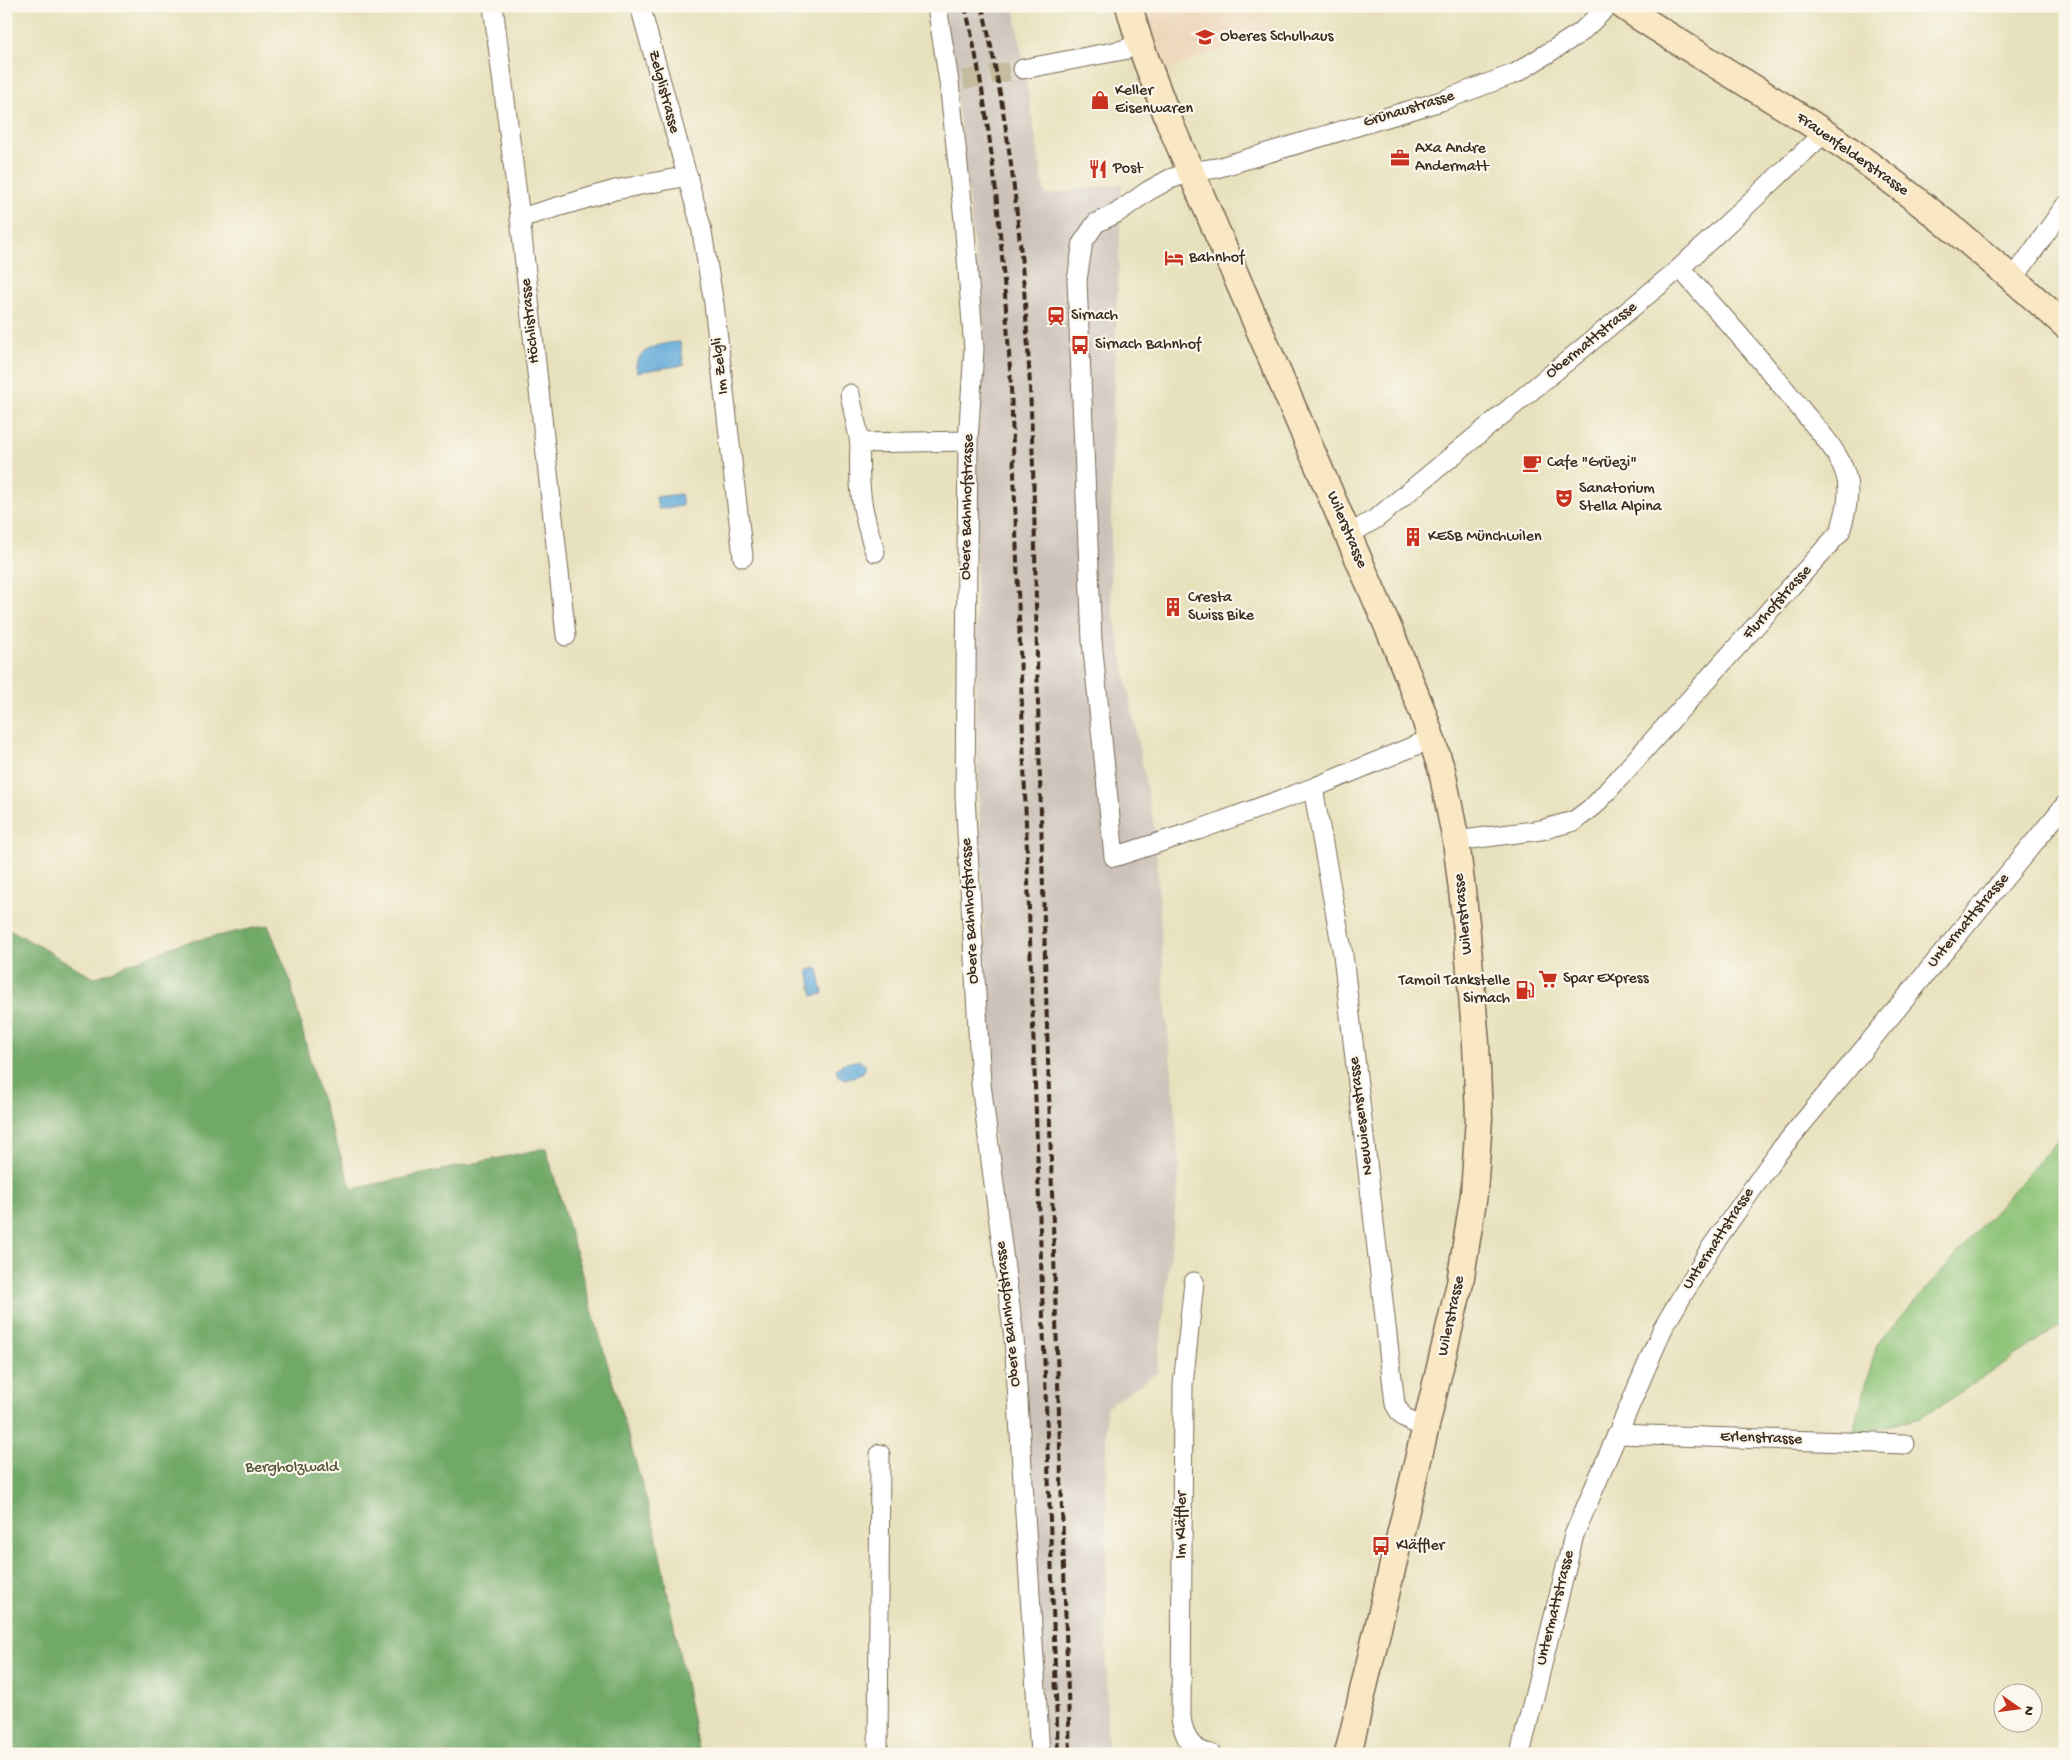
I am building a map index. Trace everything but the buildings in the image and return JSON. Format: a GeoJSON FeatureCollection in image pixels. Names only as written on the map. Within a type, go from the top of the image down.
{"type":"FeatureCollection","features":[{"type":"Feature","properties":{"kind":"main road"},"geometry":{"type":"LineString","coordinates":[[1129,6],[1140,44]]}},
{"type":"Feature","properties":{"kind":"main road","name":"Frauenfelderstrasse"},"geometry":{"type":"LineString","coordinates":[[1623,6],[1824,133],[1892,181],[2065,325]]}},
{"type":"Feature","properties":{"kind":"main road","name":"Wilerstrasse"},"geometry":{"type":"LineString","coordinates":[[1140,44],[1190,172],[1394,641],[1442,771],[1456,840],[1467,932],[1476,1043],[1479,1118],[1474,1194],[1460,1284],[1428,1426],[1348,1754]]}},
{"type":"Feature","properties":{"kind":"street","name":"Höchlistrasse"},"geometry":{"type":"LineString","coordinates":[[493,6],[520,218],[566,636]]}},
{"type":"Feature","properties":{"kind":"street","name":"Zelglistrasse"},"geometry":{"type":"LineString","coordinates":[[640,6],[688,176]]}},
{"type":"Feature","properties":{"kind":"street","name":"Obere Bahnhofstrasse"},"geometry":{"type":"LineString","coordinates":[[937,6],[956,81],[974,349],[968,441],[965,796],[981,1084],[1014,1338],[1040,1754]]}},
{"type":"Feature","properties":{"kind":"street","name":"Grünaustrasse"},"geometry":{"type":"LineString","coordinates":[[1312,788],[1198,830],[1114,857],[1092,641],[1077,280],[1083,242],[1096,222],[1117,213],[1156,187],[1190,172],[1217,168],[1441,101],[1516,73],[1580,33],[1608,6]]}},
{"type":"Feature","properties":{"kind":"street"},"geometry":{"type":"LineString","coordinates":[[1023,69],[1123,50],[1140,44]]}},
{"type":"Feature","properties":{"kind":"street","name":"Obermattstrasse"},"geometry":{"type":"LineString","coordinates":[[1348,535],[1378,518],[1680,268],[1824,133]]}},
{"type":"Feature","properties":{"kind":"street"},"geometry":{"type":"LineString","coordinates":[[520,218],[614,190],[688,176]]}},
{"type":"Feature","properties":{"kind":"street","name":"Im Zelgli"},"geometry":{"type":"LineString","coordinates":[[688,176],[701,226],[714,304],[743,557]]}},
{"type":"Feature","properties":{"kind":"street"},"geometry":{"type":"LineString","coordinates":[[2013,280],[2065,206]]}},
{"type":"Feature","properties":{"kind":"street","name":"Flurhofstrasse"},"geometry":{"type":"LineString","coordinates":[[1456,840],[1541,830],[1574,821],[1594,806],[1840,532],[1848,505],[1847,480],[1840,463],[1827,442],[1772,372],[1680,268]]}},
{"type":"Feature","properties":{"kind":"street"},"geometry":{"type":"LineString","coordinates":[[850,394],[860,444],[858,486],[864,517],[875,552]]}},
{"type":"Feature","properties":{"kind":"street"},"geometry":{"type":"LineString","coordinates":[[860,444],[968,441]]}},
{"type":"Feature","properties":{"kind":"street"},"geometry":{"type":"LineString","coordinates":[[1312,788],[1431,740]]}},
{"type":"Feature","properties":{"kind":"street","name":"Neuwiesenstrasse"},"geometry":{"type":"LineString","coordinates":[[1312,788],[1343,955],[1395,1404],[1402,1418],[1412,1423],[1428,1426]]}},
{"type":"Feature","properties":{"kind":"street","name":"Untermattstrasse"},"geometry":{"type":"LineString","coordinates":[[1520,1754],[1574,1536],[1663,1328],[1710,1248],[1777,1154],[2065,805]]}},
{"type":"Feature","properties":{"kind":"street","name":"Im Kläffler"},"geometry":{"type":"LineString","coordinates":[[1194,1282],[1183,1385],[1181,1720],[1185,1738],[1192,1746],[1210,1754]]}},
{"type":"Feature","properties":{"kind":"street","name":"Erlenstrasse"},"geometry":{"type":"LineString","coordinates":[[1617,1434],[1905,1444]]}},
{"type":"Feature","properties":{"kind":"street"},"geometry":{"type":"LineString","coordinates":[[878,1754],[880,1454]]}},
{"type":"Feature","properties":{"kind":"shaded area"},"geometry":{"type":"Polygon","coordinates":[[[943,6],[1014,6],[1045,195],[1122,183],[1113,408],[1110,593],[1155,832],[1165,996],[1180,1169],[1157,1373],[1106,1407],[1107,1754],[1047,1754],[991,1108],[976,726],[976,444],[984,334],[959,115],[943,6]]]}},
{"type":"Feature","properties":{"kind":"shaded area","name":"Oberes Schulhaus"},"geometry":{"type":"Polygon","coordinates":[[[1141,6],[1268,6],[1276,31],[1164,70],[1141,6]]]}},
{"type":"Feature","properties":{"kind":"green space","name":"Bergholzwald"},"geometry":{"type":"Polygon","coordinates":[[[268,925],[289,977],[315,1080],[352,1189],[546,1148],[656,1534],[699,1754],[6,1754],[6,927],[94,978],[179,944],[268,925]]]}},
{"type":"Feature","properties":{"kind":"green space"},"geometry":{"type":"Polygon","coordinates":[[[2065,1132],[2065,1323],[1921,1418],[1853,1434],[1877,1344],[2065,1132]]]}},
{"type":"Feature","properties":{"kind":"water"},"geometry":{"type":"Polygon","coordinates":[[[680,342],[684,365],[637,372],[636,364],[643,353],[658,346],[680,342]]]}},
{"type":"Feature","properties":{"kind":"water"},"geometry":{"type":"Polygon","coordinates":[[[681,494],[683,506],[658,509],[656,497],[681,494]]]}},
{"type":"Feature","properties":{"kind":"water"},"geometry":{"type":"Polygon","coordinates":[[[818,968],[823,994],[813,996],[808,970],[818,968]]]}},
{"type":"Feature","properties":{"kind":"water"},"geometry":{"type":"Polygon","coordinates":[[[859,1060],[866,1066],[862,1074],[845,1079],[838,1076],[836,1069],[842,1064],[859,1060]]]}},
{"type":"Feature","properties":{"kind":"tunnel"},"geometry":{"type":"LineString","coordinates":[[963,80],[1023,69]]}},
{"type":"Feature","properties":{"kind":"railway"},"geometry":{"type":"LineString","coordinates":[[965,6],[984,100],[991,147],[1001,242],[1011,386],[1058,1754]]}},
{"type":"Feature","properties":{"kind":"railway"},"geometry":{"type":"LineString","coordinates":[[982,6],[1001,96],[1014,188],[1029,372],[1070,1754]]}},
{"type":"Feature","properties":{"kind":"place","name":"Oberes Schulhaus"},"geometry":{"type":"Point","coordinates":[1205,37]}},
{"type":"Feature","properties":{"kind":"place","name":"Keller Eisenwaren"},"geometry":{"type":"Point","coordinates":[1100,100]}},
{"type":"Feature","properties":{"kind":"place","name":"Axa Andre Andermatt"},"geometry":{"type":"Point","coordinates":[1400,158]}},
{"type":"Feature","properties":{"kind":"place","name":"Post"},"geometry":{"type":"Point","coordinates":[1098,169]}},
{"type":"Feature","properties":{"kind":"place","name":"Bahnhof"},"geometry":{"type":"Point","coordinates":[1174,258]}},
{"type":"Feature","properties":{"kind":"place","name":"Sirnach"},"geometry":{"type":"Point","coordinates":[1056,316]}},
{"type":"Feature","properties":{"kind":"place","name":"Sirnach Bahnhof"},"geometry":{"type":"Point","coordinates":[1080,345]}},
{"type":"Feature","properties":{"kind":"place","name":"Cafe \"Grüezi\""},"geometry":{"type":"Point","coordinates":[1532,463]}},
{"type":"Feature","properties":{"kind":"place","name":"Sanatorium Stella Alpina"},"geometry":{"type":"Point","coordinates":[1564,498]}},
{"type":"Feature","properties":{"kind":"place","name":"KESB Münchwilen"},"geometry":{"type":"Point","coordinates":[1413,537]}},
{"type":"Feature","properties":{"kind":"place","name":"Cresta Swiss Bike"},"geometry":{"type":"Point","coordinates":[1173,607]}},
{"type":"Feature","properties":{"kind":"place","name":"Spar Express"},"geometry":{"type":"Point","coordinates":[1548,979]}},
{"type":"Feature","properties":{"kind":"place","name":"Tamoil Tankstelle Sirnach"},"geometry":{"type":"Point","coordinates":[1525,990]}},
{"type":"Feature","properties":{"kind":"place","name":"Kläffler"},"geometry":{"type":"Point","coordinates":[1381,1546]}}]}
